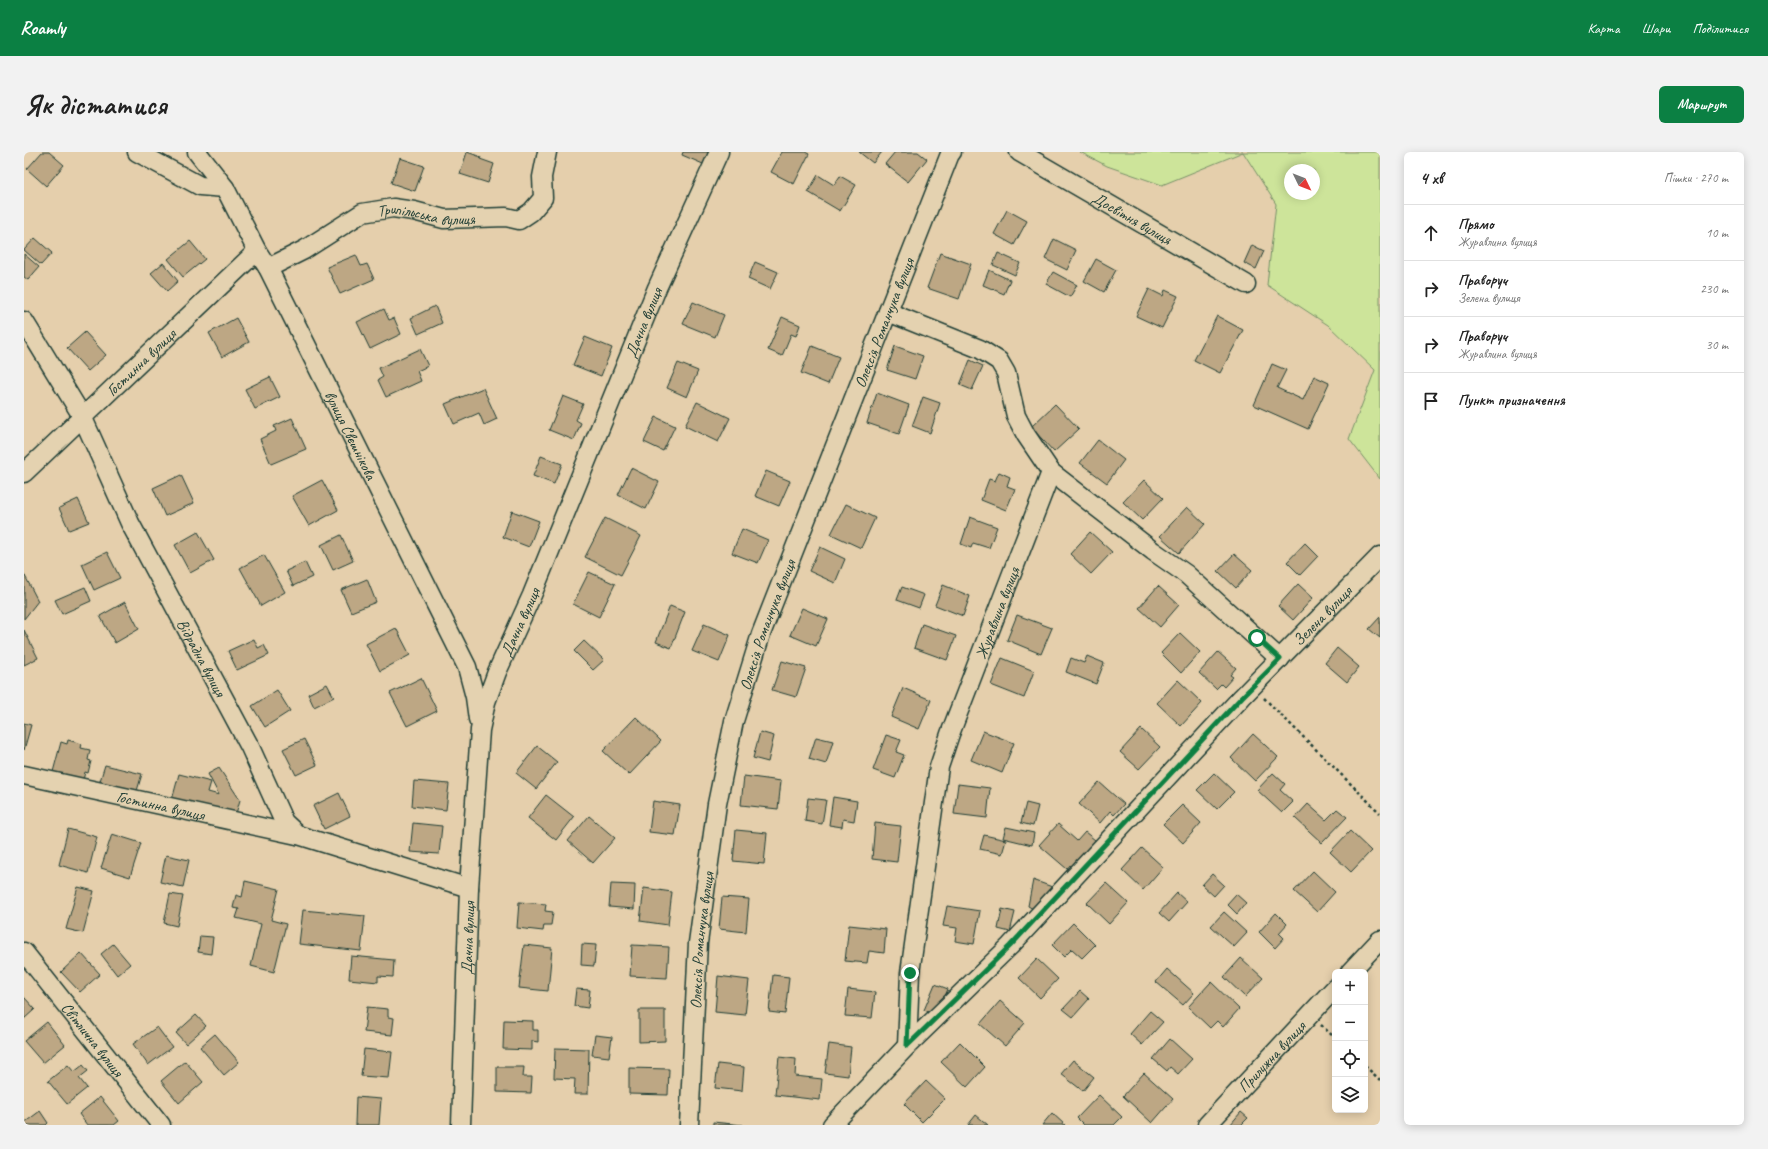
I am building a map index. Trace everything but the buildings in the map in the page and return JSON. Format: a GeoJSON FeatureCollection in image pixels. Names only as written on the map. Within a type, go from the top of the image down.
{"type":"FeatureCollection","features":[{"type":"Feature","properties":{"kind":"street"},"geometry":{"type":"LineString","coordinates":[[137,152],[200,186],[225,188]]}},
{"type":"Feature","properties":{"kind":"street","name":"вулиця Свєшнікова"},"geometry":{"type":"LineString","coordinates":[[198,152],[225,188],[257,251],[268,268],[467,667],[475,697],[480,730]]}},
{"type":"Feature","properties":{"kind":"street","name":"Трипільська вулиця"},"geometry":{"type":"LineString","coordinates":[[268,268],[304,250],[362,213],[393,208],[414,211],[444,219],[506,217],[519,220],[530,212],[543,198],[542,177],[547,152]]}},
{"type":"Feature","properties":{"kind":"street","name":"Дачна вулиця"},"geometry":{"type":"LineString","coordinates":[[461,1125],[469,888],[480,730],[486,702],[497,672],[532,595],[657,288],[719,152]]}},
{"type":"Feature","properties":{"kind":"street","name":"Олексія Романчука вулиця"},"geometry":{"type":"LineString","coordinates":[[689,1125],[698,943],[717,804],[734,721],[761,634],[952,152]]}},
{"type":"Feature","properties":{"kind":"street","name":"Досвітня вулиця"},"geometry":{"type":"LineString","coordinates":[[1020,152],[1246,284]]}},
{"type":"Feature","properties":{"kind":"street","name":"Гостинна вулиця"},"geometry":{"type":"LineString","coordinates":[[24,473],[82,416],[257,251]]}},
{"type":"Feature","properties":{"kind":"street"},"geometry":{"type":"LineString","coordinates":[[888,312],[980,349],[999,361],[1006,373],[1016,416],[1026,435],[1051,472],[1153,551],[1186,574],[1280,659]]}},
{"type":"Feature","properties":{"kind":"street","name":"Відрадна вулиця"},"geometry":{"type":"LineString","coordinates":[[24,321],[82,416],[130,523],[250,747],[284,822],[298,835],[469,888]]}},
{"type":"Feature","properties":{"kind":"street","name":"Журавлина вулиця"},"geometry":{"type":"LineString","coordinates":[[907,1046],[910,973],[938,767],[1051,472]]}},
{"type":"Feature","properties":{"kind":"street","name":"Зелена вулиця"},"geometry":{"type":"LineString","coordinates":[[832,1125],[907,1046],[1010,946],[1252,686],[1380,556]]}},
{"type":"Feature","properties":{"kind":"street","name":"Гостинна вулиця"},"geometry":{"type":"LineString","coordinates":[[24,775],[298,835]]}},
{"type":"Feature","properties":{"kind":"street"},"geometry":{"type":"LineString","coordinates":[[1353,969],[1380,940]]}},
{"type":"Feature","properties":{"kind":"street","name":"Світлична вулиця"},"geometry":{"type":"LineString","coordinates":[[24,952],[161,1125]]}},
{"type":"Feature","properties":{"kind":"street","name":"Прилужна вулиця"},"geometry":{"type":"LineString","coordinates":[[1207,1125],[1332,991]]}},
{"type":"Feature","properties":{"kind":"path"},"geometry":{"type":"LineString","coordinates":[[1252,686],[1380,813]]}},
{"type":"Feature","properties":{"kind":"path"},"geometry":{"type":"LineString","coordinates":[[1368,1069],[1380,1080]]}},
{"type":"Feature","properties":{"kind":"green space"},"geometry":{"type":"Polygon","coordinates":[[[1080,152],[1243,152],[1162,185],[1107,166],[1080,152]]]}},
{"type":"Feature","properties":{"kind":"green space"},"geometry":{"type":"Polygon","coordinates":[[[1243,152],[1380,152],[1380,479],[1349,439],[1375,370],[1328,325],[1267,285],[1276,204],[1243,152]]]}},
{"type":"Feature","properties":{"kind":"route"},"geometry":{"type":"LineString","coordinates":[[910,973],[907,1046],[1010,946],[1201,740],[1280,659],[1257,638]]}}]}
